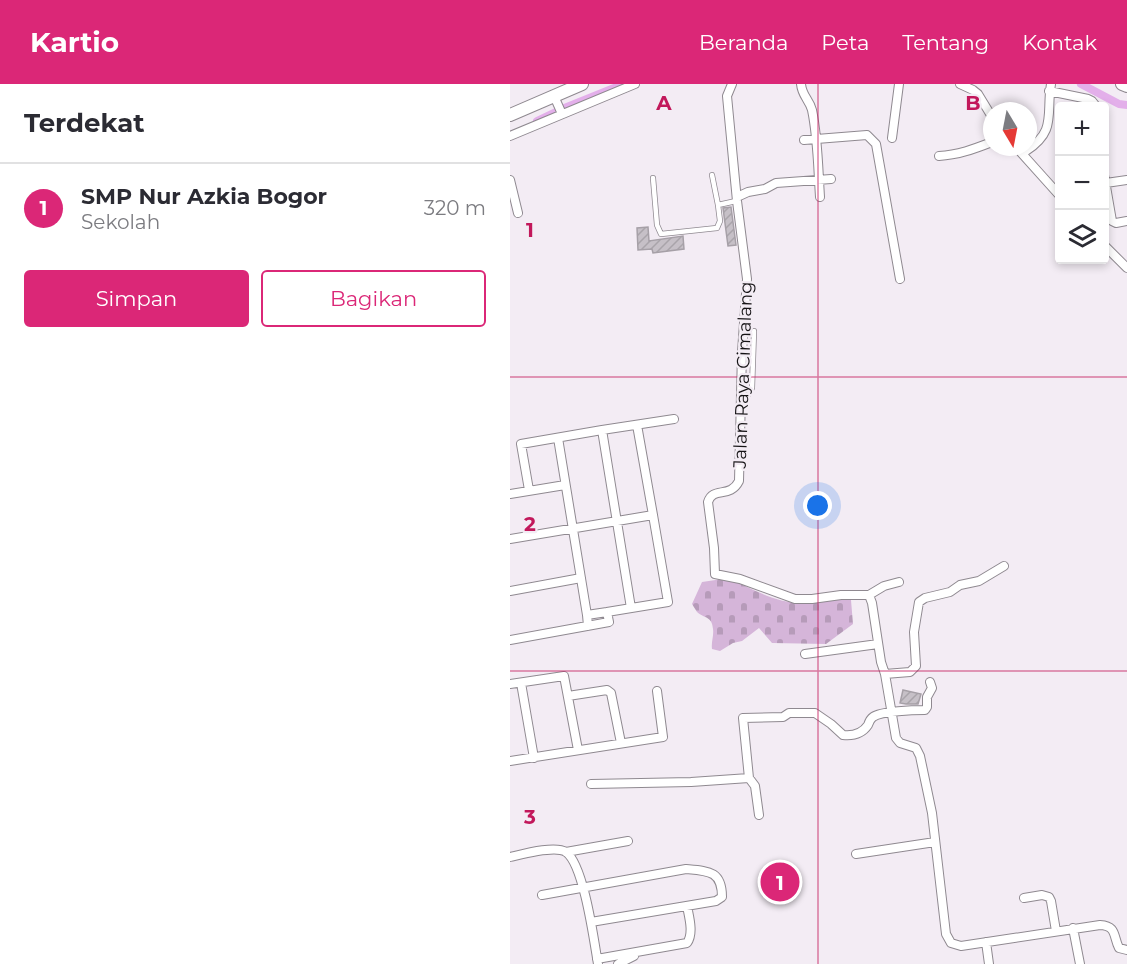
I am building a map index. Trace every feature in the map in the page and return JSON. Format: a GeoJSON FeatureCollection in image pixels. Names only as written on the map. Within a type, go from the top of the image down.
{"type":"FeatureCollection","features":[{"type":"Feature","properties":{"kind":"main road"},"geometry":{"type":"LineString","coordinates":[[510,115],[555,98],[582,84]]}},
{"type":"Feature","properties":{"kind":"main road"},"geometry":{"type":"LineString","coordinates":[[1122,84],[1127,86]]}},
{"type":"Feature","properties":{"kind":"street"},"geometry":{"type":"LineString","coordinates":[[510,136],[561,112],[635,84]]}},
{"type":"Feature","properties":{"kind":"street","name":"Jalan Raya Cimalang"},"geometry":{"type":"LineString","coordinates":[[732,84],[727,96],[747,279],[742,352],[739,481],[732,490],[716,493],[709,499],[715,574],[740,579],[795,599],[869,595]]}},
{"type":"Feature","properties":{"kind":"street"},"geometry":{"type":"LineString","coordinates":[[801,84],[802,92],[811,106],[817,139],[820,197]]}},
{"type":"Feature","properties":{"kind":"street"},"geometry":{"type":"LineString","coordinates":[[892,138],[899,84]]}},
{"type":"Feature","properties":{"kind":"street"},"geometry":{"type":"LineString","coordinates":[[960,84],[973,90],[983,102]]}},
{"type":"Feature","properties":{"kind":"street"},"geometry":{"type":"LineString","coordinates":[[1037,143],[1048,123],[1050,87],[1093,102]]}},
{"type":"Feature","properties":{"kind":"street"},"geometry":{"type":"LineString","coordinates":[[555,98],[561,112]]}},
{"type":"Feature","properties":{"kind":"street"},"geometry":{"type":"LineString","coordinates":[[804,140],[867,135],[876,144],[900,279]]}},
{"type":"Feature","properties":{"kind":"street"},"geometry":{"type":"LineString","coordinates":[[939,156],[954,155],[983,145]]}},
{"type":"Feature","properties":{"kind":"street"},"geometry":{"type":"LineString","coordinates":[[1024,156],[1055,191]]}},
{"type":"Feature","properties":{"kind":"street"},"geometry":{"type":"LineString","coordinates":[[737,199],[748,192],[765,189],[776,183],[831,179]]}},
{"type":"Feature","properties":{"kind":"street"},"geometry":{"type":"LineString","coordinates":[[1109,179],[1127,180]]}},
{"type":"Feature","properties":{"kind":"street"},"geometry":{"type":"LineString","coordinates":[[510,180],[518,213]]}},
{"type":"Feature","properties":{"kind":"street"},"geometry":{"type":"LineString","coordinates":[[1109,203],[1112,221],[1127,222]]}},
{"type":"Feature","properties":{"kind":"street"},"geometry":{"type":"LineString","coordinates":[[1109,250],[1127,268]]}},
{"type":"Feature","properties":{"kind":"street"},"geometry":{"type":"LineString","coordinates":[[529,490],[521,444],[674,419]]}},
{"type":"Feature","properties":{"kind":"street"},"geometry":{"type":"LineString","coordinates":[[587,615],[668,602],[637,425]]}},
{"type":"Feature","properties":{"kind":"street"},"geometry":{"type":"LineString","coordinates":[[602,430],[631,608]]}},
{"type":"Feature","properties":{"kind":"street"},"geometry":{"type":"LineString","coordinates":[[558,438],[588,626]]}},
{"type":"Feature","properties":{"kind":"street"},"geometry":{"type":"LineString","coordinates":[[510,494],[565,484]]}},
{"type":"Feature","properties":{"kind":"street"},"geometry":{"type":"LineString","coordinates":[[510,539],[653,516]]}},
{"type":"Feature","properties":{"kind":"street"},"geometry":{"type":"LineString","coordinates":[[885,674],[910,672],[916,666],[914,632],[919,602],[925,598],[950,592],[960,585],[979,581],[1004,566]]}},
{"type":"Feature","properties":{"kind":"street"},"geometry":{"type":"LineString","coordinates":[[510,591],[581,578]]}},
{"type":"Feature","properties":{"kind":"street"},"geometry":{"type":"LineString","coordinates":[[899,582],[884,586],[869,595],[897,740],[916,747],[920,756],[932,813],[947,938],[951,944],[958,946],[1100,925],[1109,927],[1113,931],[1119,948],[1127,950]]}},
{"type":"Feature","properties":{"kind":"street"},"geometry":{"type":"LineString","coordinates":[[510,640],[609,622],[607,612]]}},
{"type":"Feature","properties":{"kind":"street"},"geometry":{"type":"LineString","coordinates":[[805,654],[878,644]]}},
{"type":"Feature","properties":{"kind":"street"},"geometry":{"type":"LineString","coordinates":[[510,684],[564,676],[578,750]]}},
{"type":"Feature","properties":{"kind":"street"},"geometry":{"type":"LineString","coordinates":[[759,815],[754,786],[749,778],[743,718],[783,717],[789,712],[815,713],[845,736],[856,735],[863,731],[874,717],[892,712],[925,710],[927,697],[932,688],[930,682]]}},
{"type":"Feature","properties":{"kind":"street"},"geometry":{"type":"LineString","coordinates":[[520,683],[534,758]]}},
{"type":"Feature","properties":{"kind":"street"},"geometry":{"type":"LineString","coordinates":[[568,696],[607,690],[611,693],[621,743]]}},
{"type":"Feature","properties":{"kind":"street"},"geometry":{"type":"LineString","coordinates":[[510,762],[663,737],[657,691]]}},
{"type":"Feature","properties":{"kind":"street"},"geometry":{"type":"LineString","coordinates":[[591,784],[749,778]]}},
{"type":"Feature","properties":{"kind":"street"},"geometry":{"type":"LineString","coordinates":[[510,856],[549,850],[566,852],[628,841]]}},
{"type":"Feature","properties":{"kind":"street"},"geometry":{"type":"LineString","coordinates":[[856,854],[935,843]]}},
{"type":"Feature","properties":{"kind":"street"},"geometry":{"type":"LineString","coordinates":[[566,852],[583,887],[598,962],[688,942],[690,933],[687,906]]}},
{"type":"Feature","properties":{"kind":"street"},"geometry":{"type":"LineString","coordinates":[[542,895],[686,869],[711,873],[719,878],[722,894],[719,899],[591,922]]}},
{"type":"Feature","properties":{"kind":"street"},"geometry":{"type":"LineString","coordinates":[[1024,898],[1042,895],[1049,897],[1056,931]]}},
{"type":"Feature","properties":{"kind":"street"},"geometry":{"type":"LineString","coordinates":[[1073,928],[1080,964]]}},
{"type":"Feature","properties":{"kind":"street"},"geometry":{"type":"LineString","coordinates":[[986,942],[989,964]]}},
{"type":"Feature","properties":{"kind":"street"},"geometry":{"type":"LineString","coordinates":[[618,964],[641,951]]}},
{"type":"Feature","properties":{"kind":"lane"},"geometry":{"type":"LineString","coordinates":[[653,178],[657,225],[662,234],[717,228],[720,221],[712,175]]}},
{"type":"Feature","properties":{"kind":"lane"},"geometry":{"type":"LineString","coordinates":[[718,205],[737,199]]}},
{"type":"Feature","properties":{"kind":"lane"},"geometry":{"type":"LineString","coordinates":[[741,398],[749,394],[752,388],[754,331]]}},
{"type":"Feature","properties":{"kind":"green space"},"geometry":{"type":"Polygon","coordinates":[[[729,578],[766,595],[795,603],[835,596],[846,597],[851,600],[853,624],[826,644],[772,643],[759,628],[742,641],[733,643],[720,651],[712,649],[711,622],[697,612],[692,604],[702,582],[729,578]]]}},
{"type":"Feature","properties":{"kind":"building"},"geometry":{"type":"Polygon","coordinates":[[[731,207],[736,245],[728,246],[723,208],[731,207]]]}},
{"type":"Feature","properties":{"kind":"building"},"geometry":{"type":"Polygon","coordinates":[[[648,227],[649,241],[683,236],[684,249],[653,253],[652,249],[638,250],[637,228],[648,227]]]}},
{"type":"Feature","properties":{"kind":"building"},"geometry":{"type":"Polygon","coordinates":[[[903,690],[921,694],[918,704],[900,703],[903,690]]]}},
{"type":"Feature","properties":{"kind":"waterway"},"geometry":{"type":"LineString","coordinates":[[1081,84],[1119,104],[1127,105]]}},
{"type":"Feature","properties":{"kind":"waterway"},"geometry":{"type":"LineString","coordinates":[[537,121],[619,86]]}},
{"type":"Feature","properties":{"kind":"place","name":"SMP Nur Azkia Bogor"},"geometry":{"type":"Point","coordinates":[780,882]}}]}
